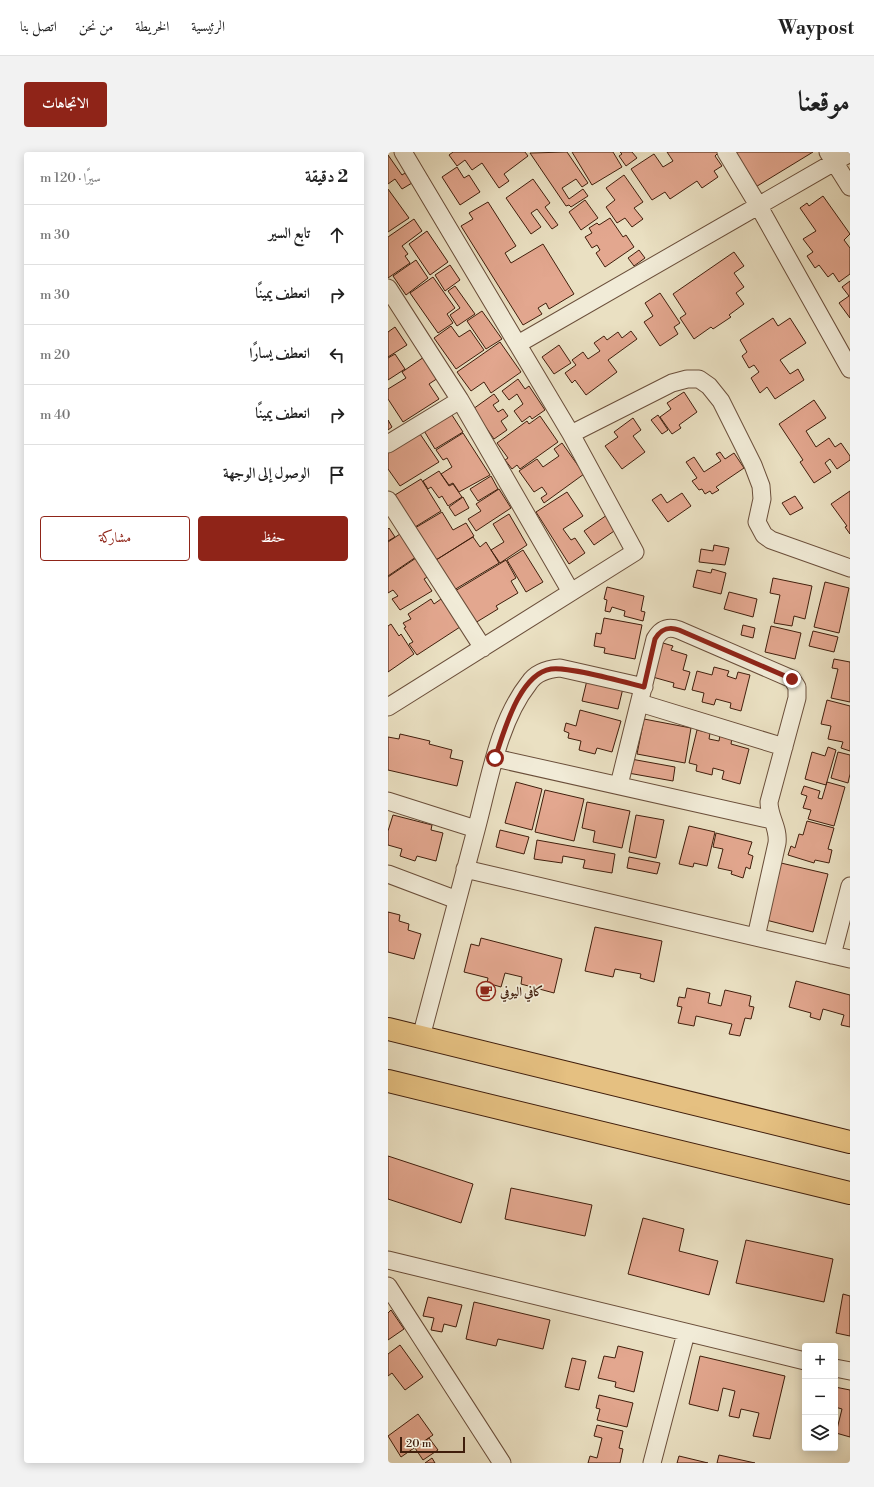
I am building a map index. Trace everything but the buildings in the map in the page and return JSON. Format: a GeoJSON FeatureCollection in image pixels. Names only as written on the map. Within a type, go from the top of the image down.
{"type":"FeatureCollection","features":[{"type":"Feature","properties":{"kind":"main road"},"geometry":{"type":"LineString","coordinates":[[388,1029],[850,1142]]}},
{"type":"Feature","properties":{"kind":"main road"},"geometry":{"type":"LineString","coordinates":[[388,1081],[850,1193]]}},
{"type":"Feature","properties":{"kind":"street"},"geometry":{"type":"LineString","coordinates":[[388,707],[635,552],[571,434],[404,152]]}},
{"type":"Feature","properties":{"kind":"street"},"geometry":{"type":"LineString","coordinates":[[726,152],[758,205],[850,369]]}},
{"type":"Feature","properties":{"kind":"street"},"geometry":{"type":"LineString","coordinates":[[518,344],[758,205],[831,157],[850,153]]}},
{"type":"Feature","properties":{"kind":"street"},"geometry":{"type":"LineString","coordinates":[[831,157],[850,188]]}},
{"type":"Feature","properties":{"kind":"street"},"geometry":{"type":"LineString","coordinates":[[388,288],[460,400],[571,592]]}},
{"type":"Feature","properties":{"kind":"street"},"geometry":{"type":"LineString","coordinates":[[571,434],[672,383],[687,379],[699,379],[709,386],[721,401],[753,465],[761,486],[762,499],[757,522],[764,535],[771,540],[850,568]]}},
{"type":"Feature","properties":{"kind":"street"},"geometry":{"type":"LineString","coordinates":[[388,444],[460,400]]}},
{"type":"Feature","properties":{"kind":"street"},"geometry":{"type":"LineString","coordinates":[[388,500],[483,648]]}},
{"type":"Feature","properties":{"kind":"street"},"geometry":{"type":"LineString","coordinates":[[619,786],[655,639],[659,634],[669,628],[687,633],[792,679],[798,692],[769,802],[772,820],[777,830],[778,842],[756,937]]}},
{"type":"Feature","properties":{"kind":"street"},"geometry":{"type":"LineString","coordinates":[[421,1037],[495,758],[519,697],[529,682],[545,670],[560,668],[642,695],[784,747]]}},
{"type":"Feature","properties":{"kind":"street"},"geometry":{"type":"LineString","coordinates":[[495,758],[772,820]]}},
{"type":"Feature","properties":{"kind":"street"},"geometry":{"type":"LineString","coordinates":[[388,801],[476,829]]}},
{"type":"Feature","properties":{"kind":"street"},"geometry":{"type":"LineString","coordinates":[[465,869],[850,959]]}},
{"type":"Feature","properties":{"kind":"street"},"geometry":{"type":"LineString","coordinates":[[388,874],[457,900]]}},
{"type":"Feature","properties":{"kind":"street"},"geometry":{"type":"LineString","coordinates":[[832,955],[850,886]]}},
{"type":"Feature","properties":{"kind":"street"},"geometry":{"type":"LineString","coordinates":[[388,1260],[802,1360]]}},
{"type":"Feature","properties":{"kind":"street"},"geometry":{"type":"LineString","coordinates":[[388,1286],[502,1463]]}},
{"type":"Feature","properties":{"kind":"street"},"geometry":{"type":"LineString","coordinates":[[652,1463],[686,1333]]}},
{"type":"Feature","properties":{"kind":"street"},"geometry":{"type":"LineString","coordinates":[[838,1369],[850,1371]]}},
{"type":"Feature","properties":{"kind":"place","name":"كافي اليوفي"},"geometry":{"type":"Point","coordinates":[486,991]}},
{"type":"Feature","properties":{"kind":"route"},"geometry":{"type":"LineString","coordinates":[[495,758],[502,736],[519,697],[529,682],[536,675],[545,670],[560,668],[644,687],[655,645],[655,639],[664,630],[669,628],[679,630],[792,679]]}}]}
